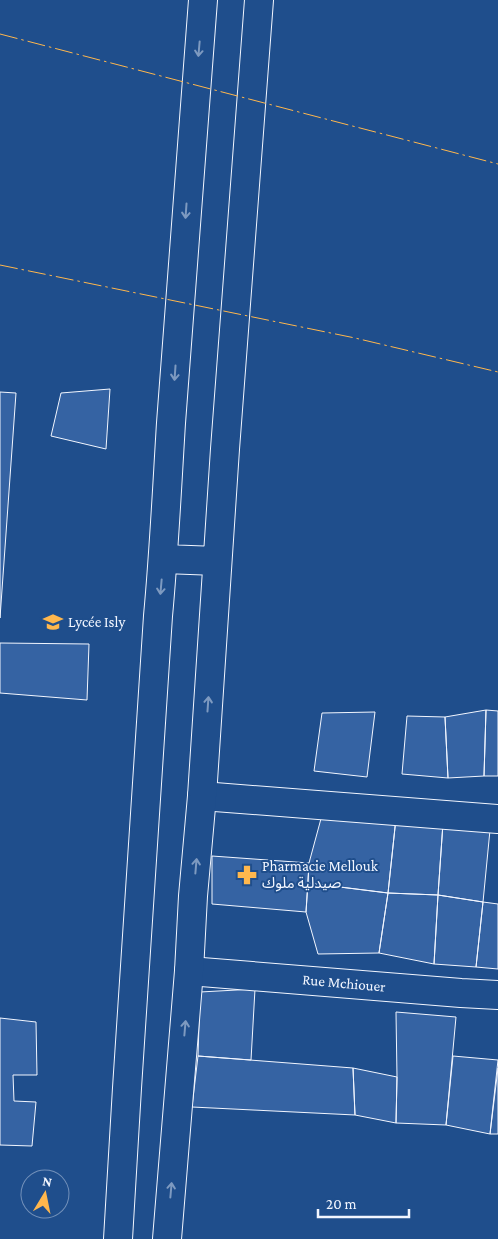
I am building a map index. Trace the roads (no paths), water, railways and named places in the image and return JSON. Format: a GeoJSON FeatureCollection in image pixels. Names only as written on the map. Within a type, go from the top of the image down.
{"type":"FeatureCollection","features":[{"type":"Feature","properties":{"kind":"main road"},"geometry":{"type":"LineString","coordinates":[[118,1239],[170,446],[203,0]]}},
{"type":"Feature","properties":{"kind":"main road"},"geometry":{"type":"LineString","coordinates":[[168,1239],[259,0]]}},
{"type":"Feature","properties":{"kind":"main road"},"geometry":{"type":"LineString","coordinates":[[164,559],[217,561]]}},
{"type":"Feature","properties":{"kind":"main road"},"geometry":{"type":"LineString","coordinates":[[202,796],[498,819]]}},
{"type":"Feature","properties":{"kind":"main road","name":"Rue Mchiouer"},"geometry":{"type":"LineString","coordinates":[[189,971],[498,995]]}},
{"type":"Feature","properties":{"kind":"place","name":"Lycée Isly"},"geometry":{"type":"Point","coordinates":[53,622]}},
{"type":"Feature","properties":{"kind":"place","name":"Pharmacie Mellouk صيدلية ملوك"},"geometry":{"type":"Point","coordinates":[247,875]}}]}
